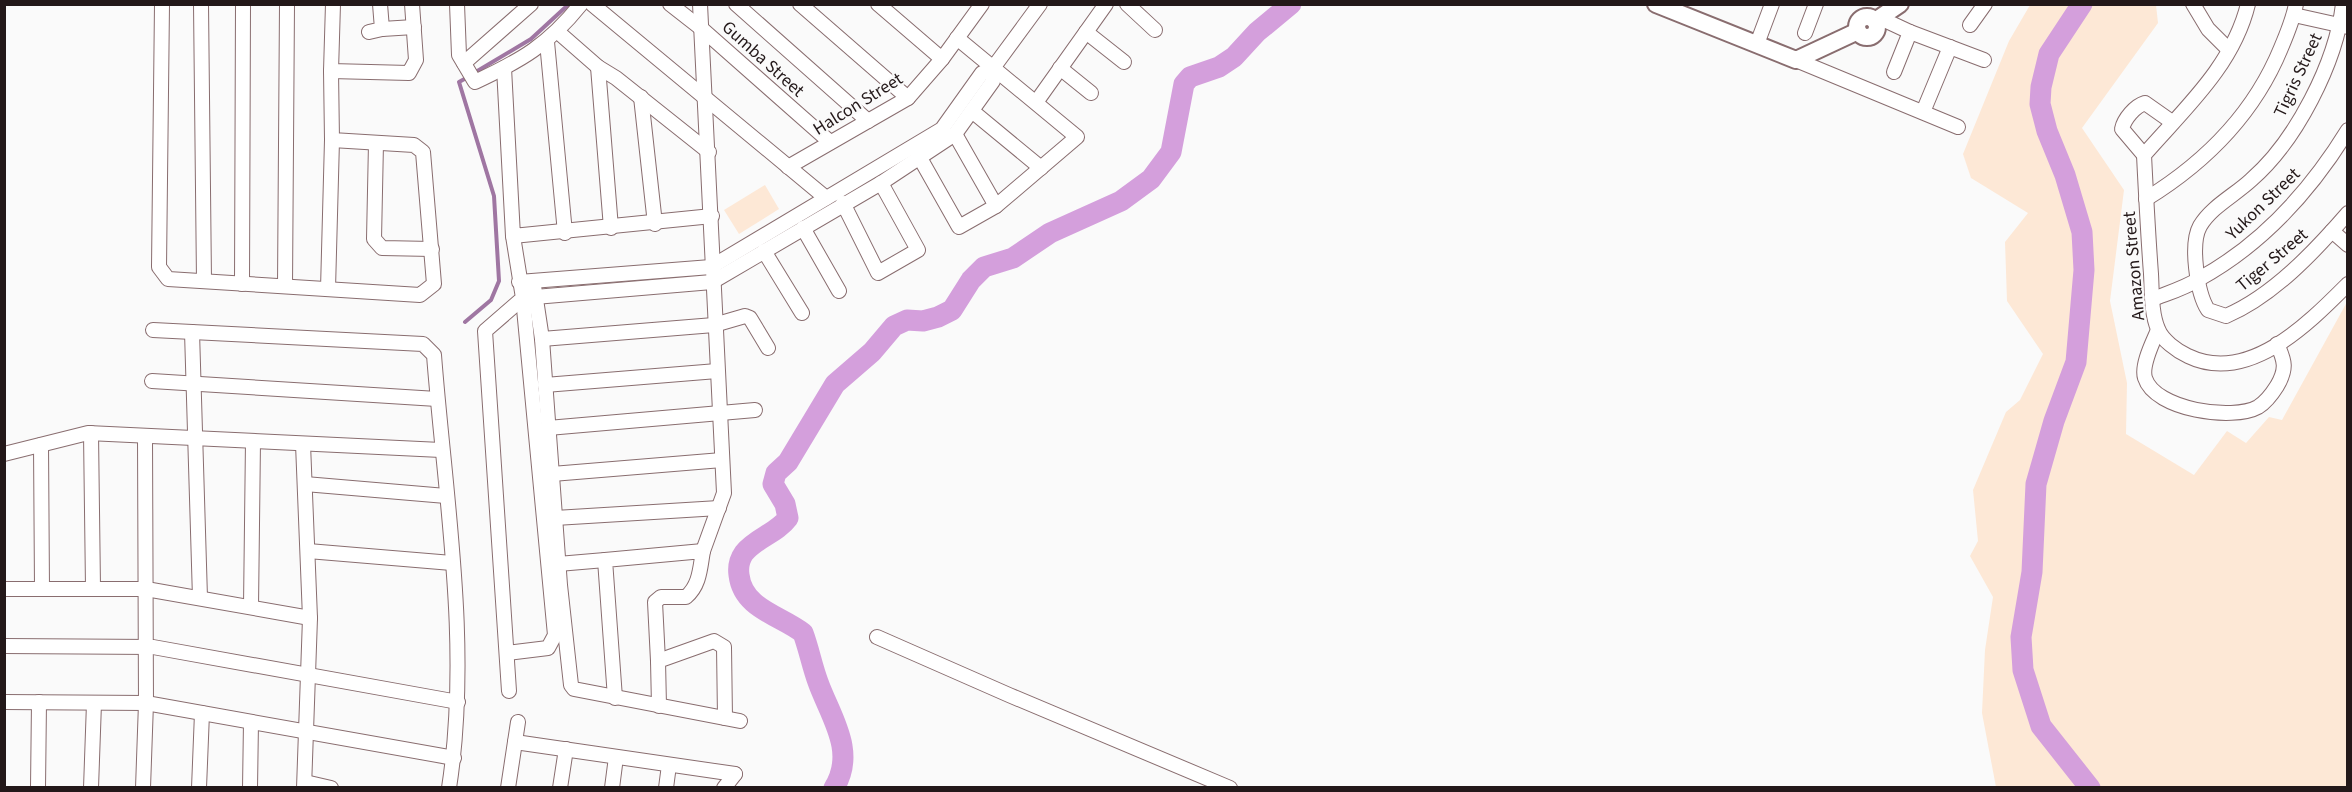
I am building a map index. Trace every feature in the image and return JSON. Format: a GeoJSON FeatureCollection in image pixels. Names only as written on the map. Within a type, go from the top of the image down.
{"type":"FeatureCollection","features":[{"type":"Feature","properties":{"kind":"street"},"geometry":{"type":"LineString","coordinates":[[162,4],[159,267],[168,279],[420,295],[434,284],[423,152],[414,145],[332,140]]}},
{"type":"Feature","properties":{"kind":"street"},"geometry":{"type":"LineString","coordinates":[[201,4],[204,281]]}},
{"type":"Feature","properties":{"kind":"street"},"geometry":{"type":"LineString","coordinates":[[242,284],[243,4]]}},
{"type":"Feature","properties":{"kind":"street"},"geometry":{"type":"LineString","coordinates":[[285,286],[287,4]]}},
{"type":"Feature","properties":{"kind":"street"},"geometry":{"type":"LineString","coordinates":[[328,289],[333,4]]}},
{"type":"Feature","properties":{"kind":"street"},"geometry":{"type":"LineString","coordinates":[[380,4],[375,30],[414,27]]}},
{"type":"Feature","properties":{"kind":"street"},"geometry":{"type":"LineString","coordinates":[[331,71],[409,73],[416,60],[412,4]]}},
{"type":"Feature","properties":{"kind":"street"},"geometry":{"type":"LineString","coordinates":[[469,71],[531,4]]}},
{"type":"Feature","properties":{"kind":"street"},"geometry":{"type":"LineString","coordinates":[[457,5],[459,55],[475,82],[504,68],[547,42],[581,4]]}},
{"type":"Feature","properties":{"kind":"street"},"geometry":{"type":"LineString","coordinates":[[592,4],[826,198]]}},
{"type":"Feature","properties":{"kind":"street","name":"Gumba Street"},"geometry":{"type":"LineString","coordinates":[[670,4],[702,29],[830,142]]}},
{"type":"Feature","properties":{"kind":"street"},"geometry":{"type":"LineString","coordinates":[[658,706],[655,602],[661,597],[686,597],[693,591],[697,584],[703,551],[724,493],[711,267],[712,216],[707,99],[700,4]]}},
{"type":"Feature","properties":{"kind":"street"},"geometry":{"type":"LineString","coordinates":[[736,4],[868,121]]}},
{"type":"Feature","properties":{"kind":"street"},"geometry":{"type":"LineString","coordinates":[[800,4],[908,98]]}},
{"type":"Feature","properties":{"kind":"street"},"geometry":{"type":"LineString","coordinates":[[878,4],[942,59]]}},
{"type":"Feature","properties":{"kind":"street","name":"Halcon Street"},"geometry":{"type":"LineString","coordinates":[[788,167],[908,98],[942,59],[982,4]]}},
{"type":"Feature","properties":{"kind":"street"},"geometry":{"type":"LineString","coordinates":[[510,691],[485,331],[488,325],[527,289],[711,267],[942,129],[982,73],[993,68],[1040,4]]}},
{"type":"Feature","properties":{"kind":"street"},"geometry":{"type":"LineString","coordinates":[[1036,101],[1106,4]]}},
{"type":"Feature","properties":{"kind":"street"},"geometry":{"type":"LineString","coordinates":[[1127,4],[1155,30]]}},
{"type":"Feature","properties":{"kind":"street"},"geometry":{"type":"LineString","coordinates":[[1656,4],[1958,127]]}},
{"type":"Feature","properties":{"kind":"street"},"geometry":{"type":"LineString","coordinates":[[1757,44],[1772,4]]}},
{"type":"Feature","properties":{"kind":"street"},"geometry":{"type":"LineString","coordinates":[[1805,33],[1816,4]]}},
{"type":"Feature","properties":{"kind":"street"},"geometry":{"type":"LineString","coordinates":[[1877,19],[1900,4]]}},
{"type":"Feature","properties":{"kind":"street"},"geometry":{"type":"LineString","coordinates":[[1970,25],[1985,4]]}},
{"type":"Feature","properties":{"kind":"street"},"geometry":{"type":"LineString","coordinates":[[2193,4],[2208,29],[2229,50]]}},
{"type":"Feature","properties":{"kind":"street"},"geometry":{"type":"LineString","coordinates":[[2172,122],[2150,104],[2145,103],[2136,108],[2123,124],[2122,129],[2144,155],[2206,85],[2229,50],[2248,4]]}},
{"type":"Feature","properties":{"kind":"street","name":"Tigris Street"},"geometry":{"type":"LineString","coordinates":[[2198,280],[2195,240],[2199,228],[2205,218],[2252,179],[2299,121],[2344,27],[2343,4]]}},
{"type":"Feature","properties":{"kind":"street"},"geometry":{"type":"LineString","coordinates":[[2146,200],[2201,162],[2223,140],[2251,104],[2271,72],[2295,10]]}},
{"type":"Feature","properties":{"kind":"street","name":"Tigris Street"},"geometry":{"type":"LineString","coordinates":[[2295,10],[2344,27]]}},
{"type":"Feature","properties":{"kind":"street"},"geometry":{"type":"LineString","coordinates":[[1796,60],[1858,31],[1857,24],[1862,18],[1869,17],[1984,60]]}},
{"type":"Feature","properties":{"kind":"street"},"geometry":{"type":"LineString","coordinates":[[558,32],[598,67],[709,152]]}},
{"type":"Feature","properties":{"kind":"street"},"geometry":{"type":"LineString","coordinates":[[1086,32],[1124,62]]}},
{"type":"Feature","properties":{"kind":"street"},"geometry":{"type":"LineString","coordinates":[[1894,72],[1910,32]]}},
{"type":"Feature","properties":{"kind":"street"},"geometry":{"type":"LineString","coordinates":[[920,158],[959,227],[996,206],[1077,137],[957,38]]}},
{"type":"Feature","properties":{"kind":"street"},"geometry":{"type":"LineString","coordinates":[[547,42],[565,232]]}},
{"type":"Feature","properties":{"kind":"street"},"geometry":{"type":"LineString","coordinates":[[1923,112],[1950,47]]}},
{"type":"Feature","properties":{"kind":"street"},"geometry":{"type":"LineString","coordinates":[[598,67],[611,228]]}},
{"type":"Feature","properties":{"kind":"street"},"geometry":{"type":"LineString","coordinates":[[504,68],[513,236],[542,339],[558,564],[553,642],[548,648],[507,653]]}},
{"type":"Feature","properties":{"kind":"street"},"geometry":{"type":"LineString","coordinates":[[527,289],[712,282],[843,203],[881,183],[955,134],[993,81],[993,68]]}},
{"type":"Feature","properties":{"kind":"street"},"geometry":{"type":"LineString","coordinates":[[1060,68],[1091,93]]}},
{"type":"Feature","properties":{"kind":"street"},"geometry":{"type":"LineString","coordinates":[[640,98],[655,224]]}},
{"type":"Feature","properties":{"kind":"street"},"geometry":{"type":"LineString","coordinates":[[972,111],[1041,168]]}},
{"type":"Feature","properties":{"kind":"street","name":"Yukon Street"},"geometry":{"type":"LineString","coordinates":[[2152,299],[2198,280],[2240,252],[2306,190],[2348,130]]}},
{"type":"Feature","properties":{"kind":"street"},"geometry":{"type":"LineString","coordinates":[[955,134],[996,206]]}},
{"type":"Feature","properties":{"kind":"street"},"geometry":{"type":"LineString","coordinates":[[376,143],[374,238],[382,248],[432,249]]}},
{"type":"Feature","properties":{"kind":"street","name":"Amazon Street"},"geometry":{"type":"LineString","coordinates":[[2144,155],[2152,299],[2158,330],[2183,354],[2217,365],[2235,365],[2277,344],[2348,284]]}},
{"type":"Feature","properties":{"kind":"street"},"geometry":{"type":"LineString","coordinates":[[843,203],[878,273],[918,250],[881,183]]}},
{"type":"Feature","properties":{"kind":"street","name":"Tiger Street"},"geometry":{"type":"LineString","coordinates":[[2198,280],[2202,301],[2208,310],[2226,316],[2241,310],[2266,291],[2332,231],[2348,213]]}},
{"type":"Feature","properties":{"kind":"street"},"geometry":{"type":"LineString","coordinates":[[513,236],[655,224],[712,216]]}},
{"type":"Feature","properties":{"kind":"street"},"geometry":{"type":"LineString","coordinates":[[803,228],[839,291]]}},
{"type":"Feature","properties":{"kind":"street"},"geometry":{"type":"LineString","coordinates":[[2332,231],[2348,244]]}},
{"type":"Feature","properties":{"kind":"street"},"geometry":{"type":"LineString","coordinates":[[764,251],[802,313]]}},
{"type":"Feature","properties":{"kind":"street"},"geometry":{"type":"LineString","coordinates":[[527,289],[555,587],[570,685],[574,689],[615,698],[740,721]]}},
{"type":"Feature","properties":{"kind":"street"},"geometry":{"type":"LineString","coordinates":[[542,339],[714,325],[748,317],[768,348]]}},
{"type":"Feature","properties":{"kind":"street"},"geometry":{"type":"LineString","coordinates":[[153,330],[423,344],[434,355],[452,563],[458,702],[454,758],[449,788]]}},
{"type":"Feature","properties":{"kind":"street"},"geometry":{"type":"LineString","coordinates":[[2158,330],[2144,372],[2151,388],[2174,404],[2215,413],[2257,408],[2271,395],[2285,371],[2286,362],[2277,344]]}},
{"type":"Feature","properties":{"kind":"street"},"geometry":{"type":"LineString","coordinates":[[192,332],[200,598]]}},
{"type":"Feature","properties":{"kind":"street"},"geometry":{"type":"LineString","coordinates":[[545,385],[717,371]]}},
{"type":"Feature","properties":{"kind":"street"},"geometry":{"type":"LineString","coordinates":[[152,381],[438,399]]}},
{"type":"Feature","properties":{"kind":"street"},"geometry":{"type":"LineString","coordinates":[[548,429],[755,410]]}},
{"type":"Feature","properties":{"kind":"street"},"geometry":{"type":"LineString","coordinates":[[4,454],[91,433],[441,450]]}},
{"type":"Feature","properties":{"kind":"street"},"geometry":{"type":"LineString","coordinates":[[91,433],[93,588]]}},
{"type":"Feature","properties":{"kind":"street"},"geometry":{"type":"LineString","coordinates":[[143,788],[146,703],[145,436]]}},
{"type":"Feature","properties":{"kind":"street"},"geometry":{"type":"LineString","coordinates":[[251,607],[253,441]]}},
{"type":"Feature","properties":{"kind":"street"},"geometry":{"type":"LineString","coordinates":[[303,444],[310,618],[305,785],[331,788]]}},
{"type":"Feature","properties":{"kind":"street"},"geometry":{"type":"LineString","coordinates":[[41,445],[42,588]]}},
{"type":"Feature","properties":{"kind":"street"},"geometry":{"type":"LineString","coordinates":[[552,474],[722,460]]}},
{"type":"Feature","properties":{"kind":"street"},"geometry":{"type":"LineString","coordinates":[[305,484],[446,496]]}},
{"type":"Feature","properties":{"kind":"street"},"geometry":{"type":"LineString","coordinates":[[555,518],[718,508]]}},
{"type":"Feature","properties":{"kind":"street"},"geometry":{"type":"LineString","coordinates":[[308,551],[452,563]]}},
{"type":"Feature","properties":{"kind":"street"},"geometry":{"type":"LineString","coordinates":[[558,564],[703,551]]}},
{"type":"Feature","properties":{"kind":"street"},"geometry":{"type":"LineString","coordinates":[[605,560],[615,698]]}},
{"type":"Feature","properties":{"kind":"street"},"geometry":{"type":"LineString","coordinates":[[4,589],[146,589],[310,618]]}},
{"type":"Feature","properties":{"kind":"street"},"geometry":{"type":"LineString","coordinates":[[877,637],[1230,788]]}},
{"type":"Feature","properties":{"kind":"street"},"geometry":{"type":"LineString","coordinates":[[658,661],[714,641],[720,642],[724,646],[725,718]]}},
{"type":"Feature","properties":{"kind":"street"},"geometry":{"type":"LineString","coordinates":[[4,646],[146,646],[458,702]]}},
{"type":"Feature","properties":{"kind":"street"},"geometry":{"type":"LineString","coordinates":[[4,702],[146,703],[454,758]]}},
{"type":"Feature","properties":{"kind":"street"},"geometry":{"type":"LineString","coordinates":[[38,788],[39,702]]}},
{"type":"Feature","properties":{"kind":"street"},"geometry":{"type":"LineString","coordinates":[[91,788],[94,703]]}},
{"type":"Feature","properties":{"kind":"street"},"geometry":{"type":"LineString","coordinates":[[199,788],[202,713]]}},
{"type":"Feature","properties":{"kind":"street"},"geometry":{"type":"LineString","coordinates":[[249,788],[251,722]]}},
{"type":"Feature","properties":{"kind":"street"},"geometry":{"type":"LineString","coordinates":[[508,788],[518,722]]}},
{"type":"Feature","properties":{"kind":"street"},"geometry":{"type":"LineString","coordinates":[[515,742],[735,774],[724,788]]}},
{"type":"Feature","properties":{"kind":"street"},"geometry":{"type":"LineString","coordinates":[[560,788],[566,749]]}},
{"type":"Feature","properties":{"kind":"street"},"geometry":{"type":"LineString","coordinates":[[612,788],[616,757]]}},
{"type":"Feature","properties":{"kind":"street"},"geometry":{"type":"LineString","coordinates":[[666,788],[669,765]]}},
{"type":"Feature","properties":{"kind":"shaded area"},"geometry":{"type":"Polygon","coordinates":[[[2030,5],[2156,5],[2158,23],[2082,128],[2124,190],[2110,301],[2127,383],[2126,434],[2194,475],[2227,431],[2246,443],[2269,417],[2282,420],[2347,302],[2347,787],[1996,787],[1982,713],[1985,650],[1993,597],[1970,556],[1978,541],[1973,490],[2006,412],[2020,400],[2043,354],[2007,301],[2005,242],[2028,213],[1971,178],[1963,154],[2009,41],[2030,5]]]}},
{"type":"Feature","properties":{"kind":"shaded area"},"geometry":{"type":"Polygon","coordinates":[[[765,185],[779,209],[739,234],[724,210],[765,185]]]}},
{"type":"Feature","properties":{"kind":"waterway"},"geometry":{"type":"LineString","coordinates":[[474,73],[531,39],[569,4]]}},
{"type":"Feature","properties":{"kind":"waterway"},"geometry":{"type":"LineString","coordinates":[[834,788],[843,761],[842,747],[803,633],[755,604],[742,587],[739,575],[739,564],[744,553],[788,518],[785,504],[773,484],[776,473],[788,462],[835,384],[872,352],[894,326],[907,320],[923,321],[938,317],[952,310],[971,280],[984,267],[1013,258],[1050,233],[1121,201],[1151,179],[1171,152],[1184,84],[1190,77],[1219,67],[1234,57],[1257,32],[1291,4]]}},
{"type":"Feature","properties":{"kind":"waterway"},"geometry":{"type":"LineString","coordinates":[[2082,4],[2049,54],[2041,87],[2040,104],[2047,131],[2065,175],[2082,232],[2084,270],[2076,362],[2054,421],[2036,484],[2032,572],[2021,637],[2023,670],[2041,726],[2090,788]]}},
{"type":"Feature","properties":{"kind":"waterway"},"geometry":{"type":"LineString","coordinates":[[465,322],[491,300],[499,281],[494,196],[459,82],[468,77]]}}]}
